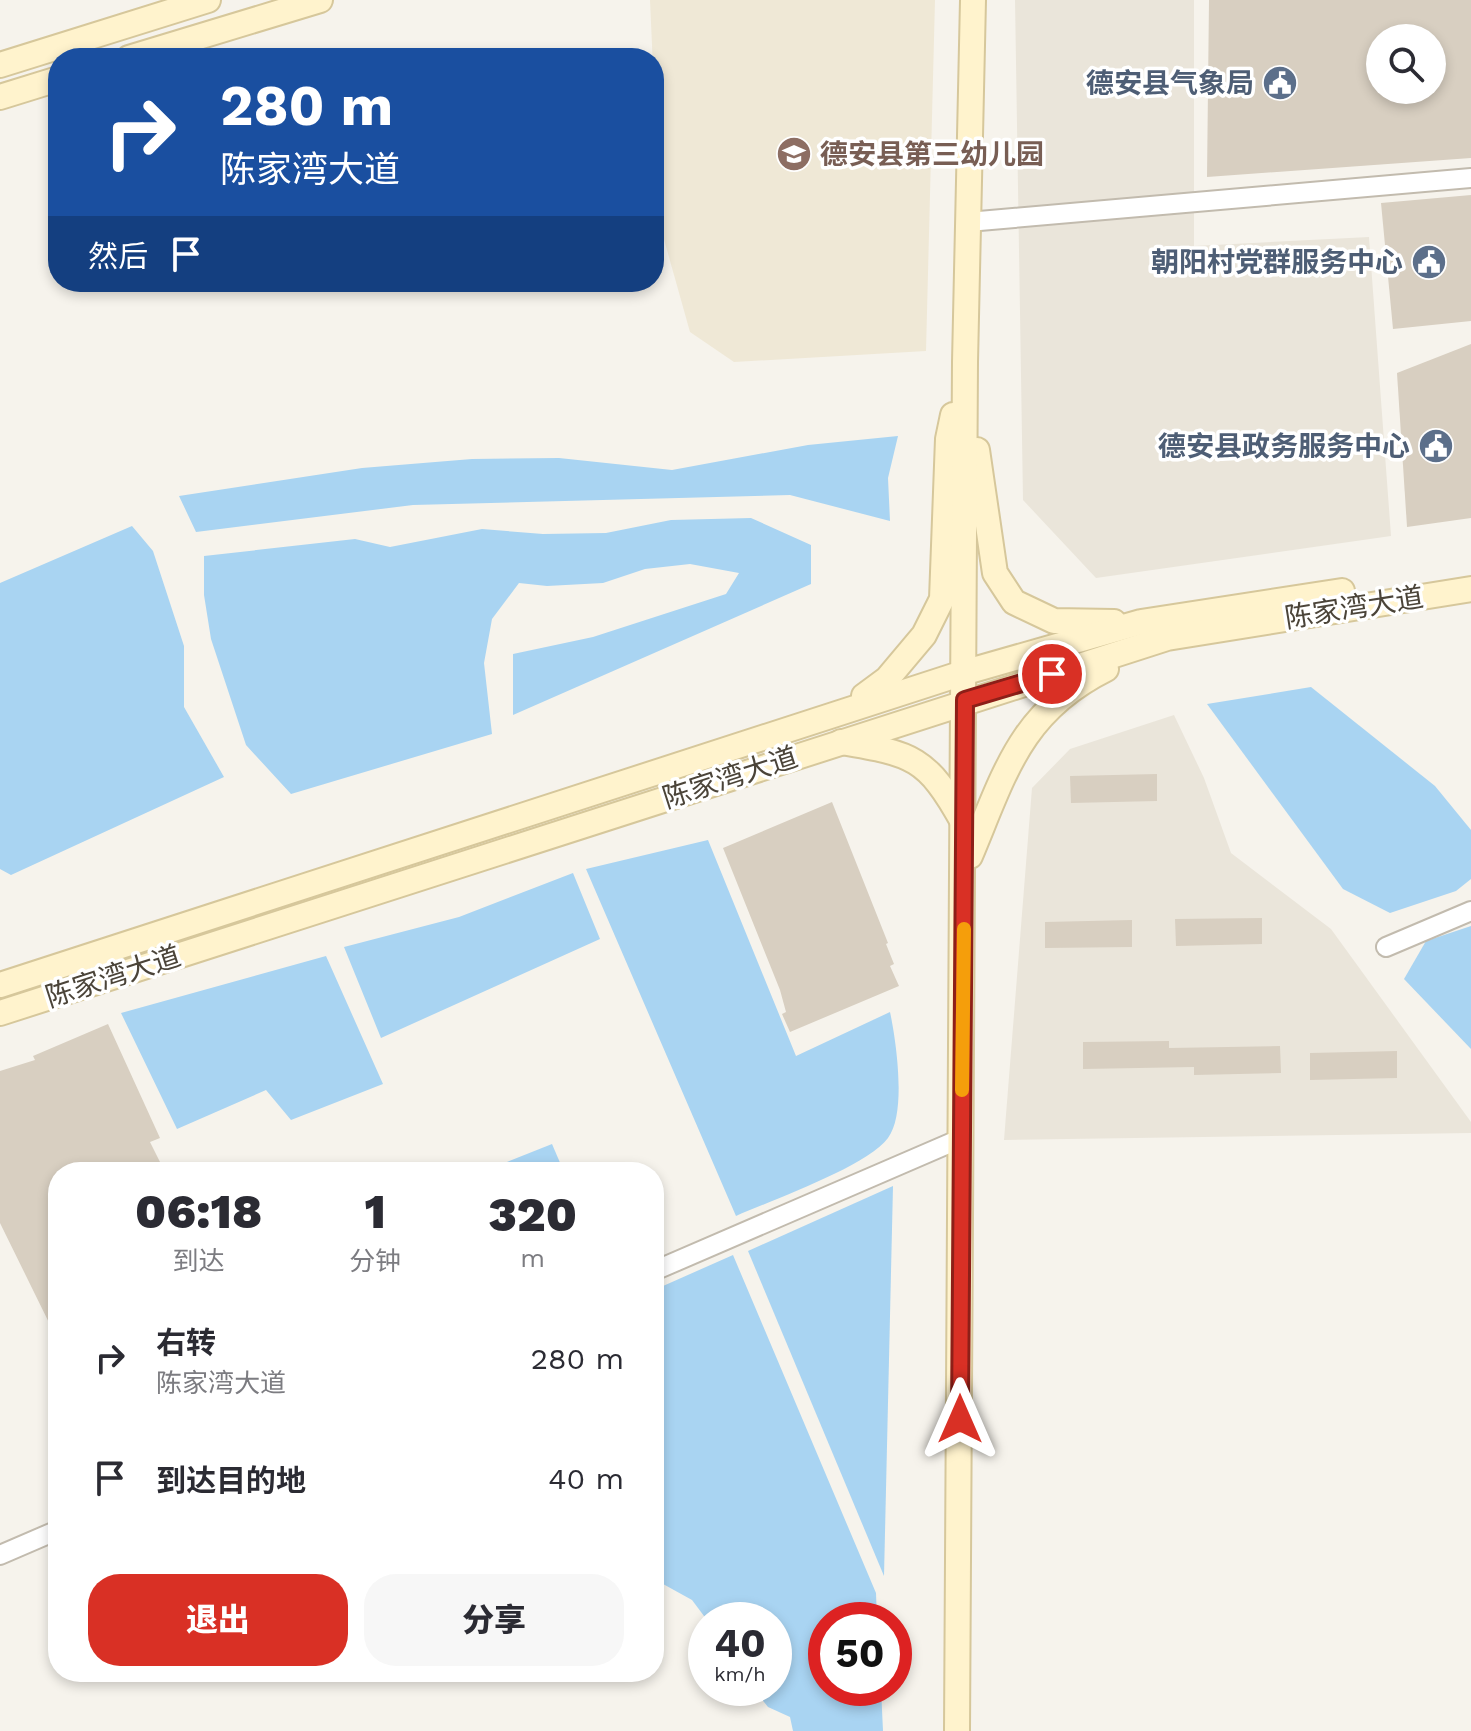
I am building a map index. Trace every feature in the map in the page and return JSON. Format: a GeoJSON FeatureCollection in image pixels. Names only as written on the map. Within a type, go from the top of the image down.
{"type":"FeatureCollection","features":[{"type":"Feature","properties":{"kind":"main road"},"geometry":{"type":"LineString","coordinates":[[54,48],[208,0]]}},
{"type":"Feature","properties":{"kind":"main road"},"geometry":{"type":"LineString","coordinates":[[162,48],[320,0]]}},
{"type":"Feature","properties":{"kind":"main road"},"geometry":{"type":"LineString","coordinates":[[957,1731],[966,672],[965,362],[973,0]]}},
{"type":"Feature","properties":{"kind":"main road"},"geometry":{"type":"LineString","coordinates":[[0,65],[48,50]]}},
{"type":"Feature","properties":{"kind":"main road"},"geometry":{"type":"LineString","coordinates":[[0,97],[48,82]]}},
{"type":"Feature","properties":{"kind":"main road"},"geometry":{"type":"LineString","coordinates":[[965,362],[995,573],[1014,602],[1054,621],[1141,622]]}},
{"type":"Feature","properties":{"kind":"main road"},"geometry":{"type":"LineString","coordinates":[[848,708],[887,679],[924,635],[942,599],[948,439],[965,362]]}},
{"type":"Feature","properties":{"kind":"main road","name":"陈家湾大道"},"geometry":{"type":"LineString","coordinates":[[0,985],[848,708],[1141,622],[1471,572]]}},
{"type":"Feature","properties":{"kind":"main road","name":"陈家湾大道"},"geometry":{"type":"LineString","coordinates":[[0,1013],[965,700],[1167,638],[1471,589]]}},
{"type":"Feature","properties":{"kind":"main road"},"geometry":{"type":"LineString","coordinates":[[964,869],[1015,747],[1050,705],[1073,685],[1167,638]]}},
{"type":"Feature","properties":{"kind":"main road"},"geometry":{"type":"LineString","coordinates":[[839,741],[891,750],[919,763],[940,780],[964,825]]}},
{"type":"Feature","properties":{"kind":"street"},"geometry":{"type":"LineString","coordinates":[[968,222],[1471,178]]}},
{"type":"Feature","properties":{"kind":"street"},"geometry":{"type":"LineString","coordinates":[[1386,947],[1471,911]]}},
{"type":"Feature","properties":{"kind":"street"},"geometry":{"type":"LineString","coordinates":[[664,1267],[962,1138]]}},
{"type":"Feature","properties":{"kind":"street"},"geometry":{"type":"LineString","coordinates":[[0,1555],[48,1534]]}},
{"type":"Feature","properties":{"kind":"shaded area","name":"德安县第三幼儿园"},"geometry":{"type":"Polygon","coordinates":[[[650,0],[935,0],[926,351],[734,362],[690,332],[664,239],[664,48],[652,48],[650,0]]]}},
{"type":"Feature","properties":{"kind":"shaded area"},"geometry":{"type":"Polygon","coordinates":[[[1015,0],[1194,0],[1194,246],[1369,237],[1391,536],[1096,578],[1023,500],[1015,0]]]}},
{"type":"Feature","properties":{"kind":"shaded area"},"geometry":{"type":"Polygon","coordinates":[[[1174,715],[1204,778],[1231,853],[1331,929],[1471,1122],[1471,1133],[1004,1140],[1032,788],[1070,749],[1174,715]]]}},
{"type":"Feature","properties":{"kind":"water"},"geometry":{"type":"Polygon","coordinates":[[[898,436],[888,478],[890,521],[790,495],[413,505],[196,532],[179,496],[362,468],[472,459],[559,458],[672,470],[808,445],[898,436]]]}},
{"type":"Feature","properties":{"kind":"water"},"geometry":{"type":"Polygon","coordinates":[[[751,518],[811,545],[811,584],[513,715],[513,654],[593,637],[726,594],[739,573],[690,564],[645,569],[603,583],[547,586],[519,583],[492,619],[484,663],[492,734],[291,794],[246,745],[211,639],[204,595],[204,556],[355,539],[390,547],[482,529],[543,534],[606,533],[671,520],[751,518]]]}},
{"type":"Feature","properties":{"kind":"water"},"geometry":{"type":"Polygon","coordinates":[[[132,526],[153,551],[184,646],[184,707],[224,777],[11,875],[0,869],[0,583],[132,526]]]}},
{"type":"Feature","properties":{"kind":"water"},"geometry":{"type":"Polygon","coordinates":[[[1311,687],[1435,786],[1471,830],[1471,879],[1456,891],[1390,913],[1343,889],[1207,704],[1311,687]]]}},
{"type":"Feature","properties":{"kind":"water"},"geometry":{"type":"Polygon","coordinates":[[[708,840],[796,1056],[890,1012],[897,1058],[899,1095],[894,1127],[877,1149],[840,1171],[736,1216],[586,869],[708,840]]]}},
{"type":"Feature","properties":{"kind":"water"},"geometry":{"type":"Polygon","coordinates":[[[573,873],[600,939],[381,1038],[344,947],[459,917],[573,873]]]}},
{"type":"Feature","properties":{"kind":"water"},"geometry":{"type":"Polygon","coordinates":[[[1471,926],[1471,1049],[1404,979],[1426,941],[1471,926]]]}},
{"type":"Feature","properties":{"kind":"water"},"geometry":{"type":"Polygon","coordinates":[[[326,956],[383,1084],[291,1120],[266,1090],[177,1129],[121,1013],[326,956]]]}},
{"type":"Feature","properties":{"kind":"water"},"geometry":{"type":"Polygon","coordinates":[[[552,1144],[560,1162],[507,1162],[552,1144]]]}},
{"type":"Feature","properties":{"kind":"water"},"geometry":{"type":"Polygon","coordinates":[[[893,1186],[884,1576],[748,1251],[893,1186]]]}},
{"type":"Feature","properties":{"kind":"water"},"geometry":{"type":"Polygon","coordinates":[[[733,1255],[876,1593],[876,1602],[808,1602],[808,1706],[882,1706],[883,1731],[793,1731],[790,1717],[767,1706],[792,1706],[792,1602],[694,1602],[664,1585],[664,1286],[733,1255]]]}},
{"type":"Feature","properties":{"kind":"building","name":"德安县气象局"},"geometry":{"type":"Polygon","coordinates":[[[1209,0],[1471,0],[1471,158],[1207,177],[1209,0]]]}},
{"type":"Feature","properties":{"kind":"building","name":"朝阳村党群服务中心"},"geometry":{"type":"Polygon","coordinates":[[[1471,195],[1471,321],[1393,329],[1381,203],[1471,195]]]}},
{"type":"Feature","properties":{"kind":"building","name":"德安县政务服务中心"},"geometry":{"type":"Polygon","coordinates":[[[1471,344],[1471,518],[1407,527],[1397,373],[1471,344]]]}},
{"type":"Feature","properties":{"kind":"building"},"geometry":{"type":"Polygon","coordinates":[[[1157,774],[1157,801],[1071,803],[1070,776],[1157,774]]]}},
{"type":"Feature","properties":{"kind":"building"},"geometry":{"type":"Polygon","coordinates":[[[832,802],[888,943],[894,964],[890,966],[899,986],[790,1032],[782,1014],[786,1012],[780,990],[723,848],[832,802]]]}},
{"type":"Feature","properties":{"kind":"building"},"geometry":{"type":"Polygon","coordinates":[[[1262,918],[1262,944],[1176,946],[1175,919],[1262,918]]]}},
{"type":"Feature","properties":{"kind":"building"},"geometry":{"type":"Polygon","coordinates":[[[1132,920],[1132,947],[1045,948],[1045,922],[1132,920]]]}},
{"type":"Feature","properties":{"kind":"building"},"geometry":{"type":"Polygon","coordinates":[[[108,1024],[160,1138],[150,1142],[160,1162],[48,1162],[48,1321],[0,1223],[0,1071],[35,1060],[33,1056],[108,1024]]]}},
{"type":"Feature","properties":{"kind":"building"},"geometry":{"type":"Polygon","coordinates":[[[1169,1041],[1169,1048],[1280,1046],[1281,1073],[1194,1075],[1194,1067],[1083,1069],[1083,1042],[1169,1041]]]}},
{"type":"Feature","properties":{"kind":"building"},"geometry":{"type":"Polygon","coordinates":[[[1397,1051],[1397,1078],[1310,1080],[1310,1053],[1397,1051]]]}},
{"type":"Feature","properties":{"kind":"slow traffic"},"geometry":{"type":"LineString","coordinates":[[962,1090],[964,929]]}},
{"type":"Feature","properties":{"kind":"place","name":"德安县气象局"},"geometry":{"type":"Point","coordinates":[1280,83]}},
{"type":"Feature","properties":{"kind":"place","name":"德安县第三幼儿园"},"geometry":{"type":"Point","coordinates":[794,154]}},
{"type":"Feature","properties":{"kind":"place","name":"朝阳村党群服务中心"},"geometry":{"type":"Point","coordinates":[1429,262]}},
{"type":"Feature","properties":{"kind":"place","name":"德安县政务服务中心"},"geometry":{"type":"Point","coordinates":[1436,446]}},
{"type":"Feature","properties":{"kind":"route"},"geometry":{"type":"LineString","coordinates":[[960,1419],[965,700],[1052,674]]}}]}
